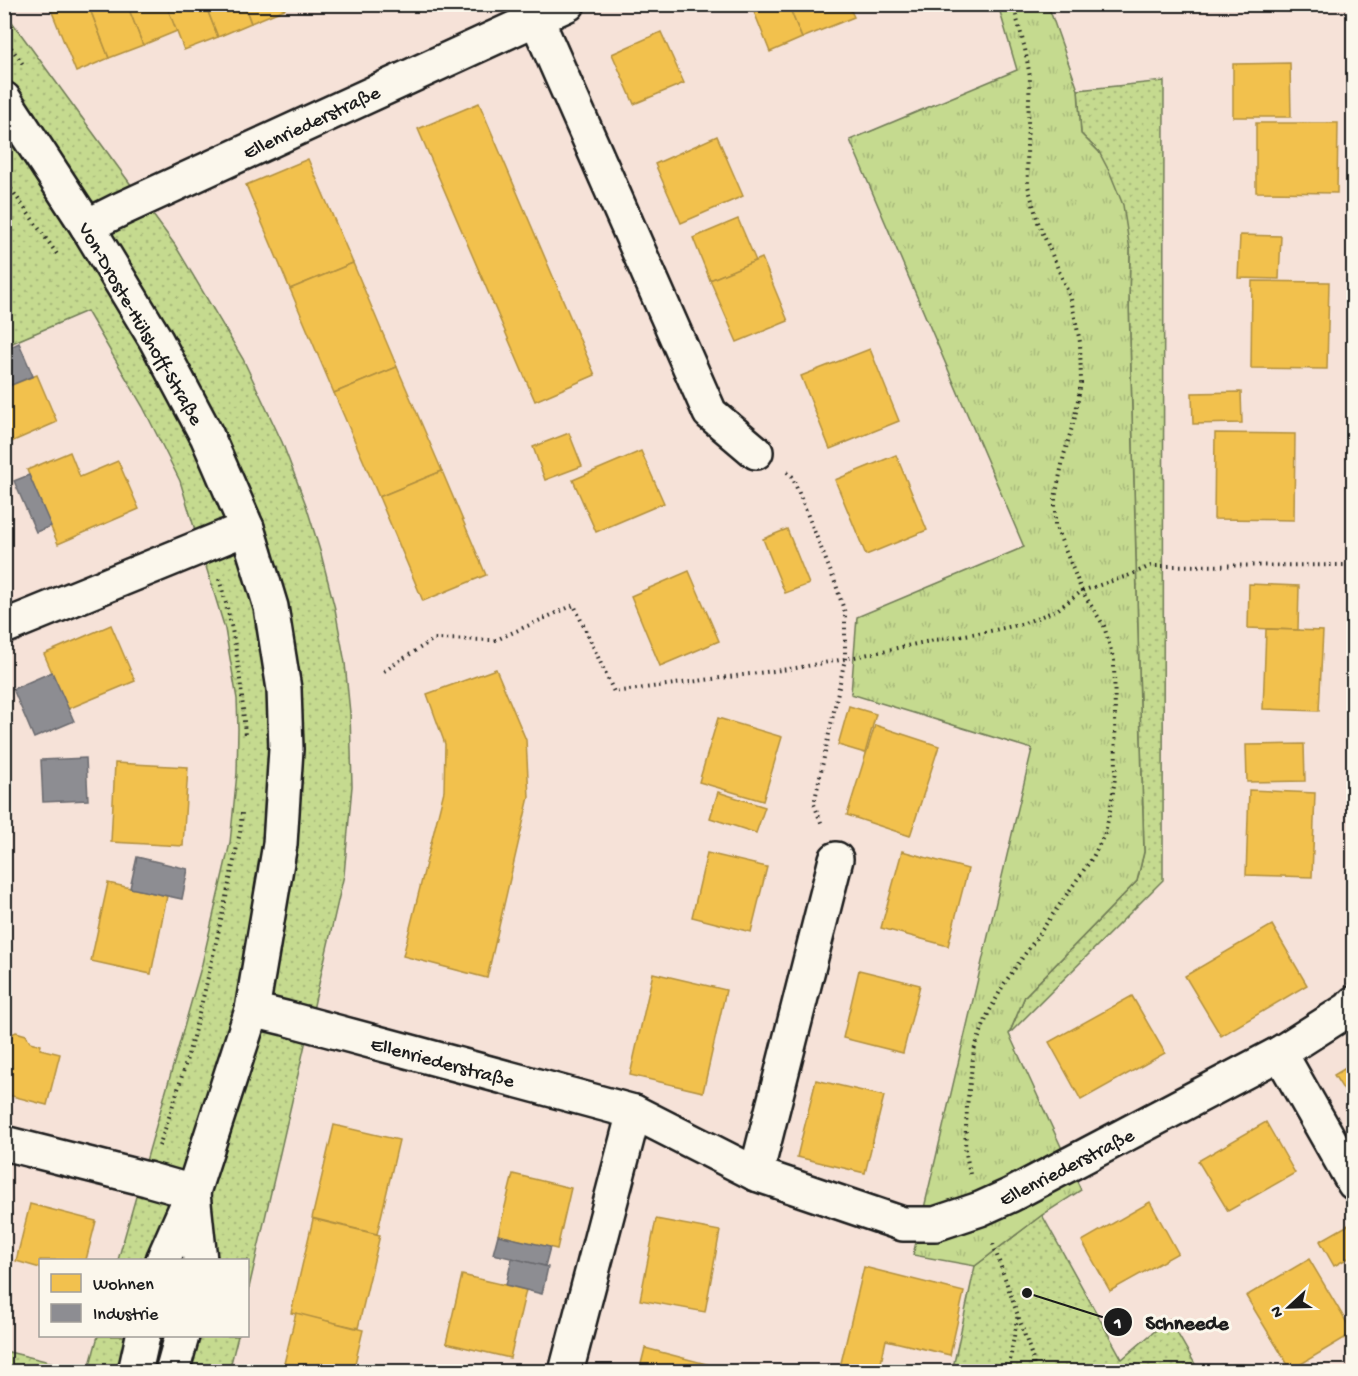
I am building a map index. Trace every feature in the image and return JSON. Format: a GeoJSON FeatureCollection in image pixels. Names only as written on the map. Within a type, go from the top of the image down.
{"type":"FeatureCollection","features":[{"type":"Feature","properties":{"kind":"street","name":"Ellenriederstraße"},"geometry":{"type":"LineString","coordinates":[[87,226],[568,4]]}},
{"type":"Feature","properties":{"kind":"street"},"geometry":{"type":"LineString","coordinates":[[536,18],[710,413],[756,452]]}},
{"type":"Feature","properties":{"kind":"street","name":"Von-Droste-Hülshoff-Straße"},"geometry":{"type":"LineString","coordinates":[[4,99],[87,226],[161,350],[207,436],[247,528],[271,607],[284,689],[286,749],[280,844],[252,1010],[193,1192],[163,1259]]}},
{"type":"Feature","properties":{"kind":"street"},"geometry":{"type":"LineString","coordinates":[[4,627],[247,528]]}},
{"type":"Feature","properties":{"kind":"street"},"geometry":{"type":"LineString","coordinates":[[756,1174],[836,859]]}},
{"type":"Feature","properties":{"kind":"street","name":"Ellenriederstraße"},"geometry":{"type":"LineString","coordinates":[[252,1010],[634,1112],[756,1174],[903,1224],[934,1224],[980,1209],[1011,1195],[1280,1053],[1349,1009],[1353,1004]]}},
{"type":"Feature","properties":{"kind":"street"},"geometry":{"type":"LineString","coordinates":[[1280,1053],[1353,1183]]}},
{"type":"Feature","properties":{"kind":"street"},"geometry":{"type":"LineString","coordinates":[[566,1371],[634,1112]]}},
{"type":"Feature","properties":{"kind":"street"},"geometry":{"type":"LineString","coordinates":[[4,1143],[193,1192]]}},
{"type":"Feature","properties":{"kind":"street","name":"Von-Droste-Hülshoff-Straße"},"geometry":{"type":"LineString","coordinates":[[193,1192],[200,1259]]}},
{"type":"Feature","properties":{"kind":"street"},"geometry":{"type":"LineString","coordinates":[[135,1371],[143,1337]]}},
{"type":"Feature","properties":{"kind":"street"},"geometry":{"type":"LineString","coordinates":[[172,1371],[181,1337]]}},
{"type":"Feature","properties":{"kind":"path"},"geometry":{"type":"LineString","coordinates":[[1014,4],[1030,77],[1028,186],[1038,222],[1071,299],[1080,342],[1081,383],[1076,417],[1064,455],[1055,498],[1055,525],[1082,591],[1104,626],[1114,661],[1116,771],[1105,833],[1094,857],[1004,984],[988,1014],[974,1050],[967,1106],[965,1148],[980,1209],[1018,1312],[1035,1371]]}},
{"type":"Feature","properties":{"kind":"path"},"geometry":{"type":"LineString","coordinates":[[4,178],[63,264]]}},
{"type":"Feature","properties":{"kind":"path"},"geometry":{"type":"LineString","coordinates":[[756,452],[792,476],[836,585],[845,614],[845,659],[814,804],[836,859]]}},
{"type":"Feature","properties":{"kind":"path"},"geometry":{"type":"LineString","coordinates":[[209,542],[228,609],[242,689],[246,740]]}},
{"type":"Feature","properties":{"kind":"path"},"geometry":{"type":"LineString","coordinates":[[384,671],[434,639],[496,640],[574,604],[614,692],[796,668],[1022,624],[1058,610],[1082,591],[1151,566],[1353,565]]}},
{"type":"Feature","properties":{"kind":"path"},"geometry":{"type":"LineString","coordinates":[[147,1179],[173,1108],[207,988],[240,833],[242,809]]}},
{"type":"Feature","properties":{"kind":"path"},"geometry":{"type":"LineString","coordinates":[[1008,1371],[1018,1312]]}},
{"type":"Feature","properties":{"kind":"green space"},"geometry":{"type":"Polygon","coordinates":[[[998,5],[1048,5],[1078,90],[1081,134],[1099,152],[1123,205],[1130,250],[1129,302],[1144,852],[1137,881],[1025,996],[1009,1034],[1081,1190],[1042,1215],[975,1266],[913,1255],[1032,749],[851,694],[857,617],[1024,547],[850,140],[1017,70],[998,5]]]}},
{"type":"Feature","properties":{"kind":"green space"},"geometry":{"type":"Polygon","coordinates":[[[4,11],[175,245],[243,359],[282,442],[306,505],[335,609],[345,663],[350,713],[352,786],[344,875],[249,1288],[249,1259],[118,1259],[202,964],[230,843],[237,773],[238,729],[237,699],[225,629],[180,481],[143,407],[87,311],[5,346],[4,11]]]}},
{"type":"Feature","properties":{"kind":"green space"},"geometry":{"type":"Polygon","coordinates":[[[1164,81],[1163,880],[1009,1034],[1025,996],[1137,881],[1144,852],[1129,302],[1130,250],[1099,152],[1081,134],[1078,90],[1164,81]]]}},
{"type":"Feature","properties":{"kind":"green space"},"geometry":{"type":"Polygon","coordinates":[[[1042,1215],[1122,1359],[1169,1319],[1199,1371],[952,1372],[975,1266],[1042,1215]]]}},
{"type":"Feature","properties":{"kind":"green space"},"geometry":{"type":"Polygon","coordinates":[[[98,1337],[238,1337],[229,1371],[88,1372],[98,1337]]]}},
{"type":"Feature","properties":{"kind":"green space"},"geometry":{"type":"Polygon","coordinates":[[[5,1351],[86,1371],[5,1371],[5,1351]]]}},
{"type":"Feature","properties":{"kind":"building: Wohnen"},"geometry":{"type":"Polygon","coordinates":[[[55,4],[88,4],[109,58],[76,72],[50,7],[55,4]]]}},
{"type":"Feature","properties":{"kind":"building: Wohnen"},"geometry":{"type":"Polygon","coordinates":[[[88,4],[127,4],[143,45],[109,58],[88,4]]]}},
{"type":"Feature","properties":{"kind":"building: Wohnen"},"geometry":{"type":"Polygon","coordinates":[[[127,4],[166,4],[177,31],[143,45],[127,4]]]}},
{"type":"Feature","properties":{"kind":"building: Wohnen"},"geometry":{"type":"Polygon","coordinates":[[[166,4],[205,4],[218,37],[184,50],[166,4]]]}},
{"type":"Feature","properties":{"kind":"building: Wohnen"},"geometry":{"type":"Polygon","coordinates":[[[205,4],[244,4],[251,23],[218,37],[205,4]]]}},
{"type":"Feature","properties":{"kind":"building: Wohnen"},"geometry":{"type":"Polygon","coordinates":[[[244,4],[283,4],[285,9],[251,23],[244,4]]]}},
{"type":"Feature","properties":{"kind":"building: Wohnen"},"geometry":{"type":"Polygon","coordinates":[[[751,4],[788,4],[802,38],[770,52],[751,4]]]}},
{"type":"Feature","properties":{"kind":"building: Wohnen"},"geometry":{"type":"Polygon","coordinates":[[[788,4],[848,4],[854,17],[802,38],[788,4]]]}},
{"type":"Feature","properties":{"kind":"building: Wohnen"},"geometry":{"type":"Polygon","coordinates":[[[661,32],[684,83],[634,104],[612,54],[661,32]]]}},
{"type":"Feature","properties":{"kind":"building: Wohnen"},"geometry":{"type":"Polygon","coordinates":[[[1290,63],[1291,117],[1233,117],[1233,64],[1290,63]]]}},
{"type":"Feature","properties":{"kind":"building: Wohnen"},"geometry":{"type":"Polygon","coordinates":[[[479,103],[595,375],[535,401],[418,129],[479,103]]]}},
{"type":"Feature","properties":{"kind":"building: Wohnen"},"geometry":{"type":"Polygon","coordinates":[[[1256,123],[1338,123],[1337,193],[1256,192],[1256,123]]]}},
{"type":"Feature","properties":{"kind":"building: Wohnen"},"geometry":{"type":"Polygon","coordinates":[[[717,136],[743,196],[681,223],[655,164],[717,136]]]}},
{"type":"Feature","properties":{"kind":"building: Wohnen"},"geometry":{"type":"Polygon","coordinates":[[[308,159],[353,263],[290,289],[246,185],[308,159]]]}},
{"type":"Feature","properties":{"kind":"building: Wohnen"},"geometry":{"type":"Polygon","coordinates":[[[738,219],[756,261],[710,280],[693,238],[738,219]]]}},
{"type":"Feature","properties":{"kind":"building: Wohnen"},"geometry":{"type":"Polygon","coordinates":[[[1240,235],[1281,236],[1279,279],[1238,278],[1240,235]]]}},
{"type":"Feature","properties":{"kind":"building: Wohnen"},"geometry":{"type":"Polygon","coordinates":[[[762,258],[788,321],[737,342],[710,280],[762,258]]]}},
{"type":"Feature","properties":{"kind":"building: Wohnen"},"geometry":{"type":"Polygon","coordinates":[[[353,263],[397,367],[334,393],[290,289],[353,263]]]}},
{"type":"Feature","properties":{"kind":"building: Wohnen"},"geometry":{"type":"Polygon","coordinates":[[[1252,281],[1329,282],[1327,369],[1251,368],[1252,281]]]}},
{"type":"Feature","properties":{"kind":"building: Wohnen"},"geometry":{"type":"Polygon","coordinates":[[[870,349],[899,421],[830,449],[801,376],[870,349]]]}},
{"type":"Feature","properties":{"kind":"building: Wohnen"},"geometry":{"type":"Polygon","coordinates":[[[397,367],[442,471],[379,497],[334,393],[397,367]]]}},
{"type":"Feature","properties":{"kind":"building: Wohnen"},"geometry":{"type":"Polygon","coordinates":[[[37,375],[57,422],[11,442],[4,427],[4,388],[37,375]]]}},
{"type":"Feature","properties":{"kind":"building: Wohnen"},"geometry":{"type":"Polygon","coordinates":[[[1241,392],[1242,423],[1193,424],[1192,393],[1241,392]]]}},
{"type":"Feature","properties":{"kind":"building: Wohnen"},"geometry":{"type":"Polygon","coordinates":[[[569,433],[582,466],[545,480],[533,447],[569,433]]]}},
{"type":"Feature","properties":{"kind":"building: Wohnen"},"geometry":{"type":"Polygon","coordinates":[[[1215,433],[1295,434],[1294,520],[1214,519],[1215,433]]]}},
{"type":"Feature","properties":{"kind":"building: Wohnen"},"geometry":{"type":"Polygon","coordinates":[[[641,451],[664,503],[596,532],[573,480],[641,451]]]}},
{"type":"Feature","properties":{"kind":"building: Wohnen"},"geometry":{"type":"Polygon","coordinates":[[[70,452],[80,477],[118,461],[139,509],[58,544],[27,470],[70,452]]]}},
{"type":"Feature","properties":{"kind":"building: Wohnen"},"geometry":{"type":"Polygon","coordinates":[[[896,455],[927,530],[866,555],[835,480],[896,455]]]}},
{"type":"Feature","properties":{"kind":"building: Wohnen"},"geometry":{"type":"Polygon","coordinates":[[[442,471],[486,575],[423,601],[379,497],[442,471]]]}},
{"type":"Feature","properties":{"kind":"building: Wohnen"},"geometry":{"type":"Polygon","coordinates":[[[787,529],[809,584],[785,593],[763,539],[787,529]]]}},
{"type":"Feature","properties":{"kind":"building: Wohnen"},"geometry":{"type":"Polygon","coordinates":[[[689,571],[719,641],[660,666],[631,596],[689,571]]]}},
{"type":"Feature","properties":{"kind":"building: Wohnen"},"geometry":{"type":"Polygon","coordinates":[[[1249,584],[1299,586],[1298,630],[1248,628],[1249,584]]]}},
{"type":"Feature","properties":{"kind":"building: Wohnen"},"geometry":{"type":"Polygon","coordinates":[[[111,625],[135,681],[68,709],[44,654],[111,625]]]}},
{"type":"Feature","properties":{"kind":"building: Wohnen"},"geometry":{"type":"Polygon","coordinates":[[[1266,629],[1323,631],[1319,711],[1263,709],[1266,629]]]}},
{"type":"Feature","properties":{"kind":"building: Wohnen"},"geometry":{"type":"Polygon","coordinates":[[[496,669],[526,740],[529,797],[487,978],[403,956],[444,791],[445,744],[427,694],[496,669]]]}},
{"type":"Feature","properties":{"kind":"building: Wohnen"},"geometry":{"type":"Polygon","coordinates":[[[849,706],[876,714],[865,753],[838,745],[849,706]]]}},
{"type":"Feature","properties":{"kind":"building: Wohnen"},"geometry":{"type":"Polygon","coordinates":[[[718,718],[782,737],[763,801],[699,782],[718,718]]]}},
{"type":"Feature","properties":{"kind":"building: Wohnen"},"geometry":{"type":"Polygon","coordinates":[[[875,725],[939,746],[910,836],[847,815],[875,725]]]}},
{"type":"Feature","properties":{"kind":"building: Wohnen"},"geometry":{"type":"Polygon","coordinates":[[[1304,744],[1305,781],[1247,782],[1246,745],[1304,744]]]}},
{"type":"Feature","properties":{"kind":"building: Wohnen"},"geometry":{"type":"Polygon","coordinates":[[[115,763],[188,767],[183,846],[111,842],[115,763]]]}},
{"type":"Feature","properties":{"kind":"building: Wohnen"},"geometry":{"type":"Polygon","coordinates":[[[1249,790],[1315,793],[1312,877],[1246,875],[1249,790]]]}},
{"type":"Feature","properties":{"kind":"building: Wohnen"},"geometry":{"type":"Polygon","coordinates":[[[718,792],[765,807],[756,833],[710,818],[718,792]]]}},
{"type":"Feature","properties":{"kind":"building: Wohnen"},"geometry":{"type":"Polygon","coordinates":[[[902,851],[968,869],[948,946],[881,928],[902,851]]]}},
{"type":"Feature","properties":{"kind":"building: Wohnen"},"geometry":{"type":"Polygon","coordinates":[[[707,853],[767,867],[751,932],[692,917],[707,853]]]}},
{"type":"Feature","properties":{"kind":"building: Wohnen"},"geometry":{"type":"Polygon","coordinates":[[[108,883],[167,896],[151,974],[91,961],[108,883]]]}},
{"type":"Feature","properties":{"kind":"building: Wohnen"},"geometry":{"type":"Polygon","coordinates":[[[1272,925],[1307,985],[1221,1036],[1185,976],[1272,925]]]}},
{"type":"Feature","properties":{"kind":"building: Wohnen"},"geometry":{"type":"Polygon","coordinates":[[[859,970],[920,985],[903,1053],[843,1038],[859,970]]]}},
{"type":"Feature","properties":{"kind":"building: Wohnen"},"geometry":{"type":"Polygon","coordinates":[[[653,973],[726,990],[703,1092],[630,1075],[653,973]]]}},
{"type":"Feature","properties":{"kind":"building: Wohnen"},"geometry":{"type":"Polygon","coordinates":[[[1132,996],[1165,1053],[1081,1100],[1049,1042],[1132,996]]]}},
{"type":"Feature","properties":{"kind":"building: Wohnen"},"geometry":{"type":"Polygon","coordinates":[[[16,1032],[26,1035],[30,1042],[41,1045],[40,1049],[60,1054],[47,1105],[4,1094],[4,1041],[6,1035],[16,1032]]]}},
{"type":"Feature","properties":{"kind":"building: Wohnen"},"geometry":{"type":"Polygon","coordinates":[[[1354,1063],[1354,1106],[1334,1075],[1354,1063]]]}},
{"type":"Feature","properties":{"kind":"building: Wohnen"},"geometry":{"type":"Polygon","coordinates":[[[816,1080],[884,1096],[865,1173],[797,1157],[816,1080]]]}},
{"type":"Feature","properties":{"kind":"building: Wohnen"},"geometry":{"type":"Polygon","coordinates":[[[1266,1122],[1295,1173],[1228,1211],[1198,1161],[1266,1122]]]}},
{"type":"Feature","properties":{"kind":"building: Wohnen"},"geometry":{"type":"Polygon","coordinates":[[[334,1125],[399,1140],[377,1234],[312,1218],[334,1125]]]}},
{"type":"Feature","properties":{"kind":"building: Wohnen"},"geometry":{"type":"Polygon","coordinates":[[[513,1174],[571,1188],[557,1249],[498,1235],[513,1174]]]}},
{"type":"Feature","properties":{"kind":"building: Wohnen"},"geometry":{"type":"Polygon","coordinates":[[[1150,1202],[1178,1253],[1110,1291],[1082,1241],[1150,1202]]]}},
{"type":"Feature","properties":{"kind":"building: Wohnen"},"geometry":{"type":"Polygon","coordinates":[[[30,1204],[96,1221],[86,1259],[39,1259],[39,1268],[16,1261],[30,1204]]]}},
{"type":"Feature","properties":{"kind":"building: Wohnen"},"geometry":{"type":"Polygon","coordinates":[[[313,1219],[380,1235],[358,1328],[291,1313],[313,1219]]]}},
{"type":"Feature","properties":{"kind":"building: Wohnen"},"geometry":{"type":"Polygon","coordinates":[[[656,1219],[720,1231],[705,1312],[640,1300],[656,1219]]]}},
{"type":"Feature","properties":{"kind":"building: Wohnen"},"geometry":{"type":"Polygon","coordinates":[[[1350,1224],[1354,1230],[1354,1255],[1334,1266],[1320,1241],[1350,1224]]]}},
{"type":"Feature","properties":{"kind":"building: Wohnen"},"geometry":{"type":"Polygon","coordinates":[[[1309,1259],[1353,1333],[1291,1370],[1246,1296],[1309,1259]]]}},
{"type":"Feature","properties":{"kind":"building: Wohnen"},"geometry":{"type":"Polygon","coordinates":[[[864,1267],[964,1292],[950,1355],[886,1340],[879,1372],[860,1372],[840,1367],[864,1267]]]}},
{"type":"Feature","properties":{"kind":"building: Wohnen"},"geometry":{"type":"Polygon","coordinates":[[[462,1275],[526,1290],[510,1358],[446,1343],[462,1275]]]}},
{"type":"Feature","properties":{"kind":"building: Wohnen"},"geometry":{"type":"Polygon","coordinates":[[[296,1313],[363,1330],[353,1372],[282,1372],[296,1313]]]}},
{"type":"Feature","properties":{"kind":"building: Wohnen"},"geometry":{"type":"Polygon","coordinates":[[[645,1348],[718,1367],[717,1372],[639,1372],[645,1348]]]}},
{"type":"Feature","properties":{"kind":"building: Industrie"},"geometry":{"type":"Polygon","coordinates":[[[19,343],[33,376],[4,388],[4,350],[19,343]]]}},
{"type":"Feature","properties":{"kind":"building: Industrie"},"geometry":{"type":"Polygon","coordinates":[[[29,475],[51,526],[36,532],[14,481],[29,475]]]}},
{"type":"Feature","properties":{"kind":"building: Industrie"},"geometry":{"type":"Polygon","coordinates":[[[52,672],[74,721],[34,738],[13,689],[52,672]]]}},
{"type":"Feature","properties":{"kind":"building: Industrie"},"geometry":{"type":"Polygon","coordinates":[[[86,758],[88,800],[43,802],[41,760],[86,758]]]}},
{"type":"Feature","properties":{"kind":"building: Industrie"},"geometry":{"type":"Polygon","coordinates":[[[137,857],[188,869],[182,899],[130,888],[137,857]]]}},
{"type":"Feature","properties":{"kind":"building: Industrie"},"geometry":{"type":"Polygon","coordinates":[[[498,1235],[550,1247],[545,1266],[493,1254],[498,1235]]]}},
{"type":"Feature","properties":{"kind":"building: Industrie"},"geometry":{"type":"Polygon","coordinates":[[[512,1258],[548,1267],[542,1294],[506,1285],[512,1258]]]}},
{"type":"Feature","properties":{"kind":"place","name":"Schneede"},"geometry":{"type":"Point","coordinates":[1027,1293]}}]}
